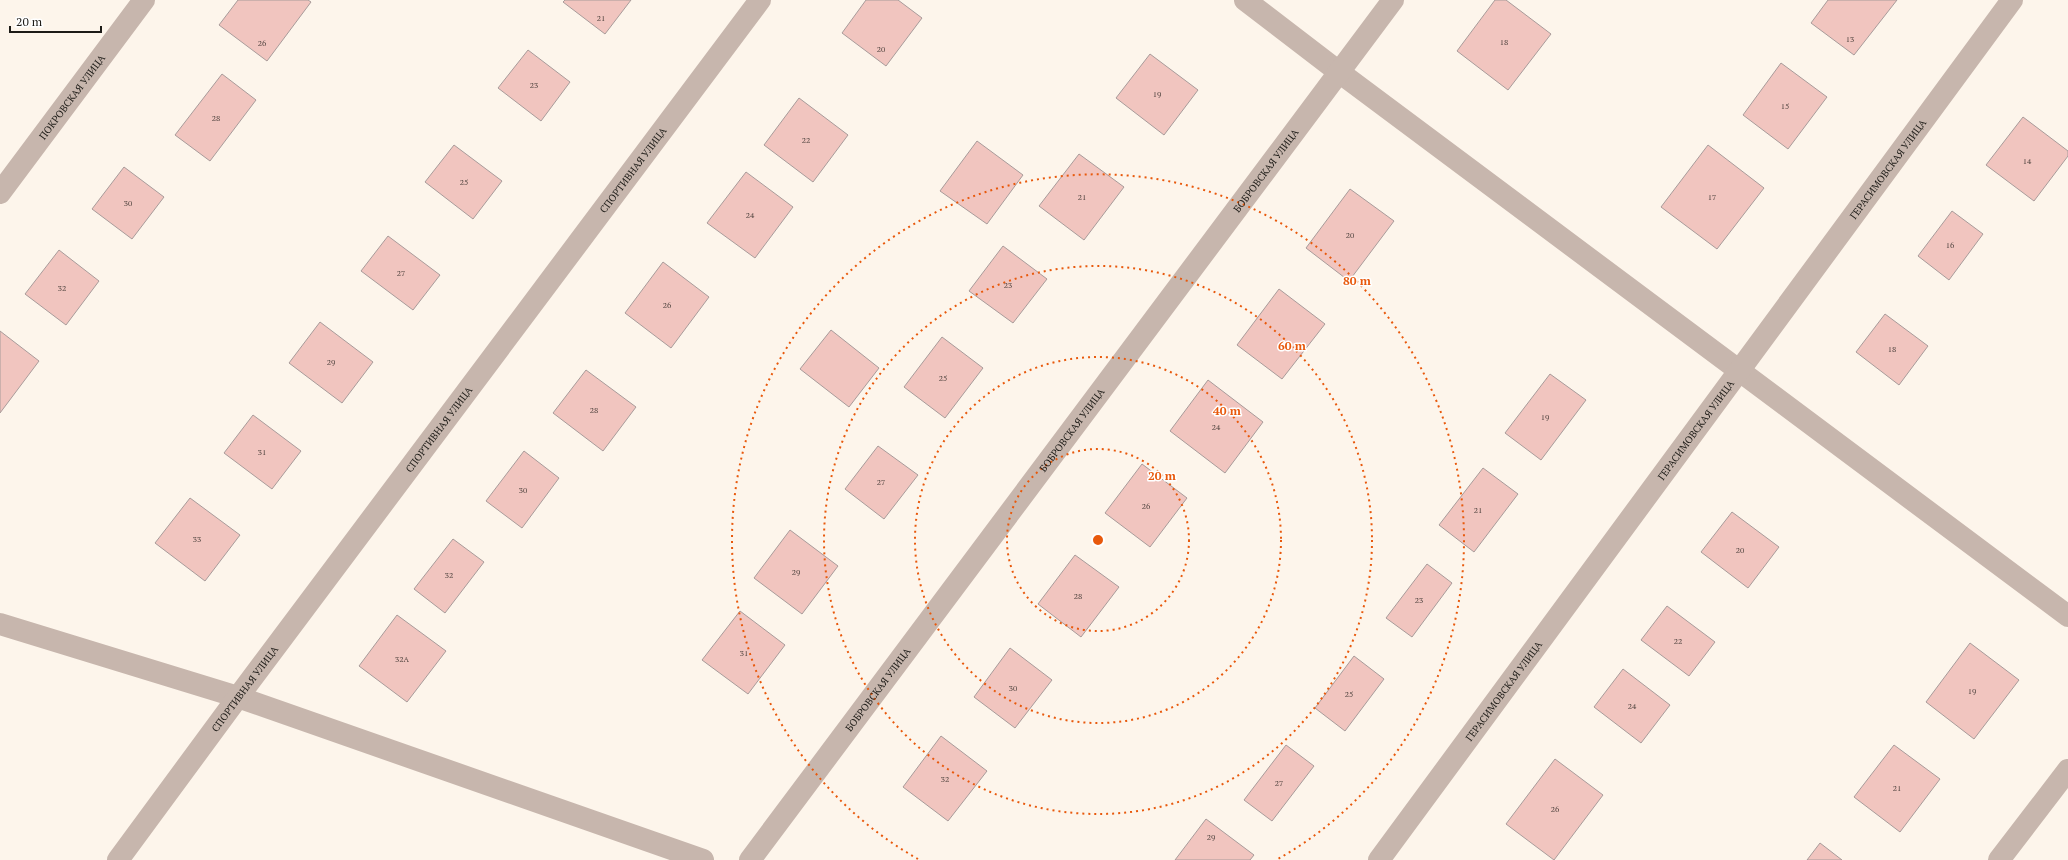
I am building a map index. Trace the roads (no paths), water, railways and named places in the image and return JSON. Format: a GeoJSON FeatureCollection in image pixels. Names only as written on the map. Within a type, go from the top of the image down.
{"type":"FeatureCollection","features":[{"type":"Feature","properties":{"kind":"street","name":"ПОКРОВСКАЯ УЛИЦА"},"geometry":{"type":"LineString","coordinates":[[0,193],[144,0]]}},
{"type":"Feature","properties":{"kind":"street","name":"СПОРТИВНАЯ УЛИЦА"},"geometry":{"type":"LineString","coordinates":[[118,860],[238,697],[760,0]]}},
{"type":"Feature","properties":{"kind":"street"},"geometry":{"type":"LineString","coordinates":[[1245,0],[1339,72],[2068,616]]}},
{"type":"Feature","properties":{"kind":"street","name":"БОБРОВСКАЯ УЛИЦА"},"geometry":{"type":"LineString","coordinates":[[750,860],[1393,0]]}},
{"type":"Feature","properties":{"kind":"street","name":"ГЕРАСИМОВСКАЯ УЛИЦА"},"geometry":{"type":"LineString","coordinates":[[1379,860],[2012,0]]}},
{"type":"Feature","properties":{"kind":"street"},"geometry":{"type":"LineString","coordinates":[[0,624],[238,697],[703,860]]}},
{"type":"Feature","properties":{"kind":"street"},"geometry":{"type":"LineString","coordinates":[[1999,860],[2068,770]]}}]}
